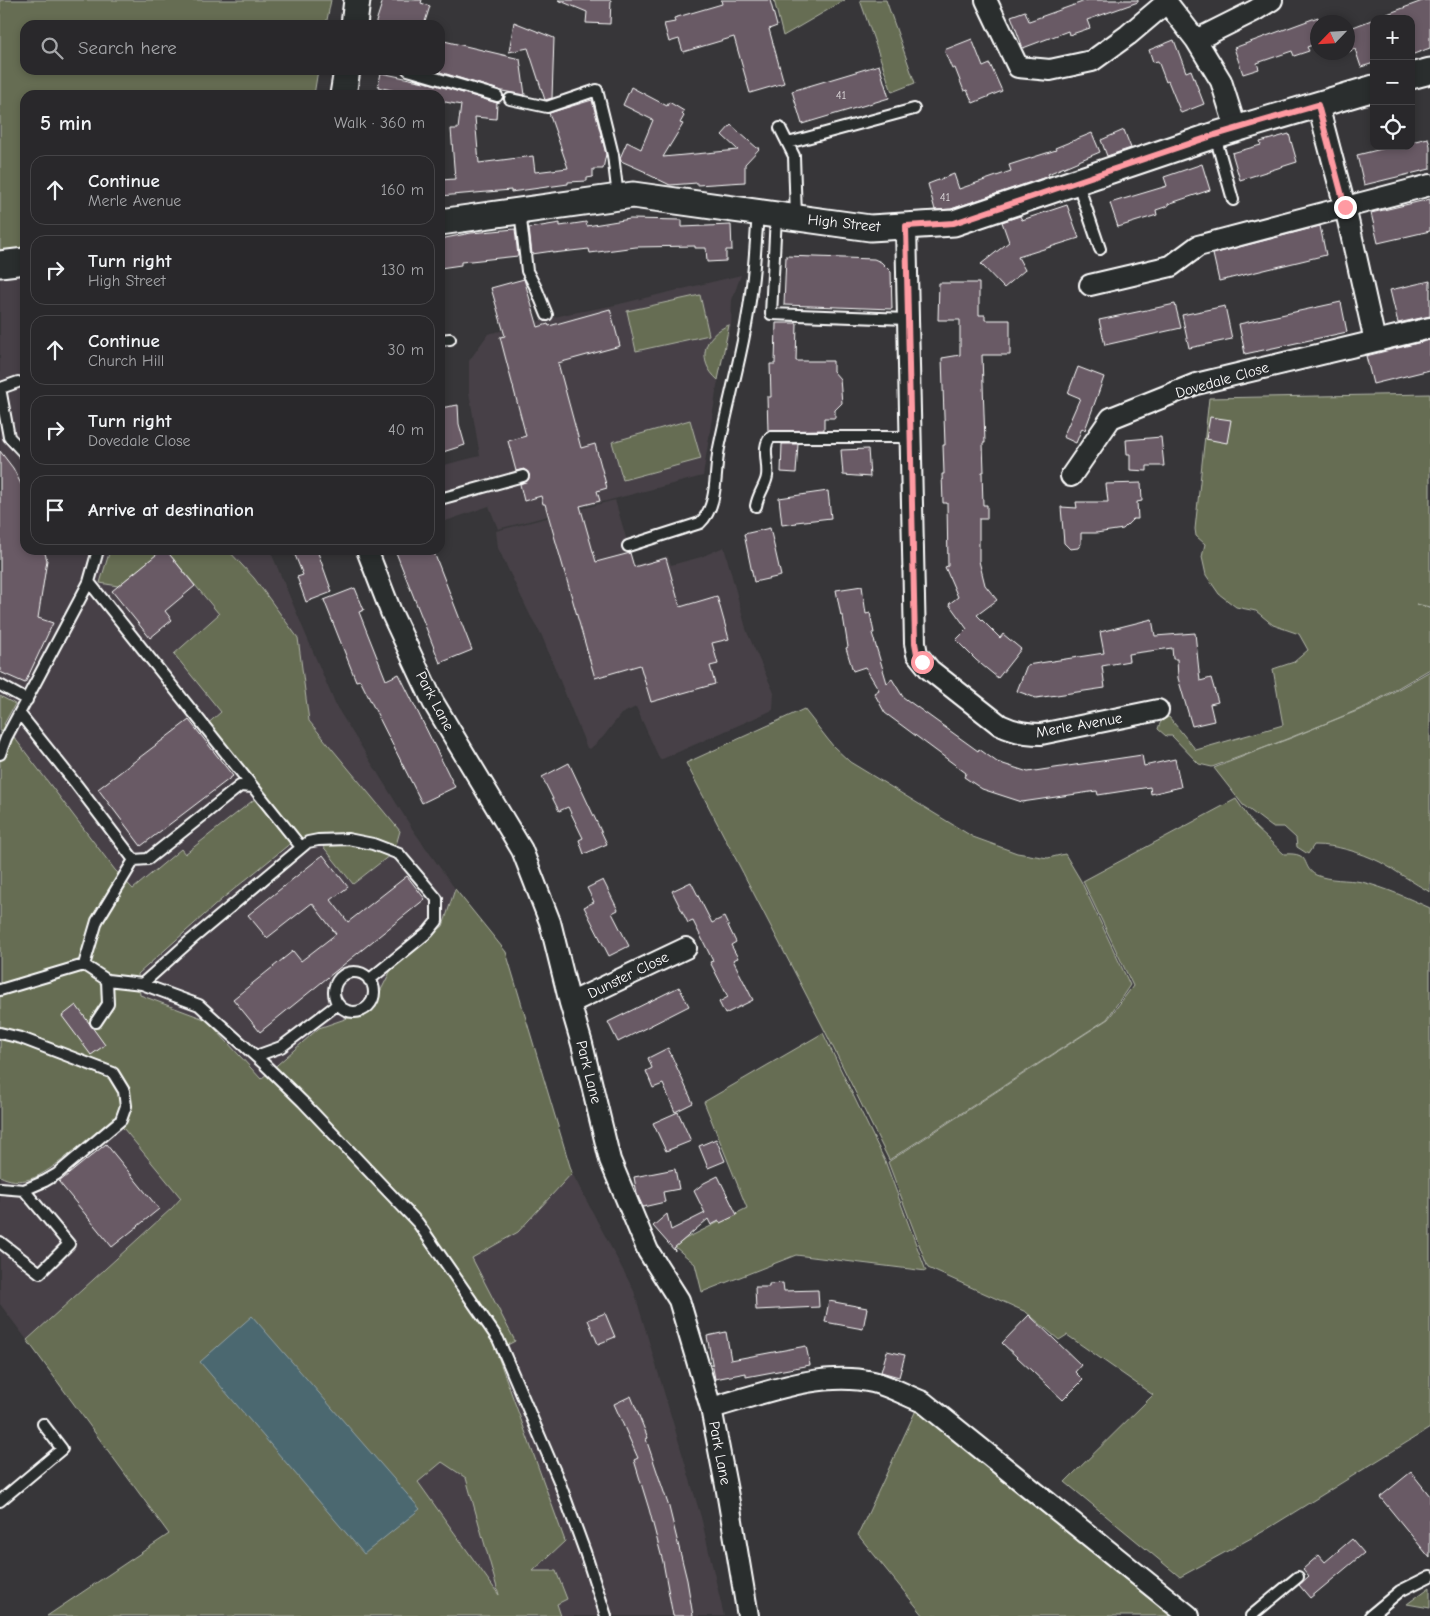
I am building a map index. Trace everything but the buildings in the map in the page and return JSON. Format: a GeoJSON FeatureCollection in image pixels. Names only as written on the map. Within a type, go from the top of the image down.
{"type":"FeatureCollection","features":[{"type":"Feature","properties":{"kind":"street"},"geometry":{"type":"LineString","coordinates":[[355,20],[357,0]]}},
{"type":"Feature","properties":{"kind":"street"},"geometry":{"type":"LineString","coordinates":[[986,0],[1018,67],[1050,70],[1092,61],[1128,35],[1166,1],[1196,40],[1221,81],[1226,132]]}},
{"type":"Feature","properties":{"kind":"street"},"geometry":{"type":"LineString","coordinates":[[1196,40],[1272,0]]}},
{"type":"Feature","properties":{"kind":"street"},"geometry":{"type":"LineString","coordinates":[[1415,75],[1430,71]]}},
{"type":"Feature","properties":{"kind":"street"},"geometry":{"type":"LineString","coordinates":[[344,90],[346,75]]}},
{"type":"Feature","properties":{"kind":"street","name":"High Street"},"geometry":{"type":"LineString","coordinates":[[445,221],[633,195],[870,228],[954,223],[1226,132],[1370,89]]}},
{"type":"Feature","properties":{"kind":"street"},"geometry":{"type":"LineString","coordinates":[[1318,105],[1345,207],[1375,341]]}},
{"type":"Feature","properties":{"kind":"street"},"geometry":{"type":"LineString","coordinates":[[1090,285],[1171,266],[1198,246],[1430,185]]}},
{"type":"Feature","properties":{"kind":"street","name":"Merle Avenue"},"geometry":{"type":"LineString","coordinates":[[906,226],[915,643],[917,654],[930,670],[1000,725],[1019,732],[1041,734],[1158,710]]}},
{"type":"Feature","properties":{"kind":"street"},"geometry":{"type":"LineString","coordinates":[[0,264],[20,262]]}},
{"type":"Feature","properties":{"kind":"street","name":"Dovedale Close"},"geometry":{"type":"LineString","coordinates":[[1071,476],[1111,418],[1196,384],[1430,328]]}},
{"type":"Feature","properties":{"kind":"street","name":"Park Lane"},"geometry":{"type":"LineString","coordinates":[[369,555],[391,612],[434,702],[522,850],[550,922],[610,1160],[648,1251],[679,1300],[711,1408],[748,1616]]}},
{"type":"Feature","properties":{"kind":"street","name":"Dunster Close"},"geometry":{"type":"LineString","coordinates":[[570,1003],[686,948]]}},
{"type":"Feature","properties":{"kind":"street"},"geometry":{"type":"LineString","coordinates":[[711,1408],[810,1381],[843,1378],[875,1382],[924,1402],[1188,1616]]}},
{"type":"Feature","properties":{"kind":"lane"},"geometry":{"type":"LineString","coordinates":[[425,75],[497,96]]}},
{"type":"Feature","properties":{"kind":"lane"},"geometry":{"type":"LineString","coordinates":[[510,100],[547,107],[597,90],[613,155],[618,197]]}},
{"type":"Feature","properties":{"kind":"lane"},"geometry":{"type":"LineString","coordinates":[[788,144],[914,109]]}},
{"type":"Feature","properties":{"kind":"lane"},"geometry":{"type":"LineString","coordinates":[[628,546],[700,524],[707,516],[712,504],[718,451],[747,317],[752,284],[777,215],[794,156],[780,128]]}},
{"type":"Feature","properties":{"kind":"lane"},"geometry":{"type":"LineString","coordinates":[[1226,132],[1233,200]]}},
{"type":"Feature","properties":{"kind":"lane"},"geometry":{"type":"LineString","coordinates":[[1076,181],[1100,248]]}},
{"type":"Feature","properties":{"kind":"lane"},"geometry":{"type":"LineString","coordinates":[[520,210],[527,271],[547,315]]}},
{"type":"Feature","properties":{"kind":"lane"},"geometry":{"type":"LineString","coordinates":[[777,215],[771,314],[907,318]]}},
{"type":"Feature","properties":{"kind":"lane"},"geometry":{"type":"LineString","coordinates":[[18,382],[0,388],[8,438],[20,449]]}},
{"type":"Feature","properties":{"kind":"lane"},"geometry":{"type":"LineString","coordinates":[[756,506],[757,497],[767,477],[766,445],[771,437],[910,437]]}},
{"type":"Feature","properties":{"kind":"lane"},"geometry":{"type":"LineString","coordinates":[[445,498],[523,476]]}},
{"type":"Feature","properties":{"kind":"lane"},"geometry":{"type":"LineString","coordinates":[[0,754],[6,738],[89,582],[97,555]]}},
{"type":"Feature","properties":{"kind":"lane"},"geometry":{"type":"LineString","coordinates":[[89,582],[301,847]]}},
{"type":"Feature","properties":{"kind":"lane"},"geometry":{"type":"LineString","coordinates":[[0,686],[27,700]]}},
{"type":"Feature","properties":{"kind":"lane"},"geometry":{"type":"LineString","coordinates":[[20,714],[134,860]]}},
{"type":"Feature","properties":{"kind":"lane"},"geometry":{"type":"LineString","coordinates":[[134,860],[148,859],[240,786],[254,787]]}},
{"type":"Feature","properties":{"kind":"lane"},"geometry":{"type":"LineString","coordinates":[[142,984],[191,940],[308,842],[348,839],[373,844],[399,854],[437,899],[437,921],[433,926],[369,980]]}},
{"type":"Feature","properties":{"kind":"lane"},"geometry":{"type":"LineString","coordinates":[[84,965],[97,921],[134,860]]}},
{"type":"Feature","properties":{"kind":"lane"},"geometry":{"type":"LineString","coordinates":[[84,965],[106,980],[142,984],[199,1005],[256,1056],[303,1102],[418,1223],[498,1339],[559,1481],[606,1616]]}},
{"type":"Feature","properties":{"kind":"lane"},"geometry":{"type":"LineString","coordinates":[[0,990],[84,965]]}},
{"type":"Feature","properties":{"kind":"lane"},"geometry":{"type":"LineString","coordinates":[[354,972],[360,973],[369,980],[374,994],[372,1000],[363,1010],[351,1012],[344,1010],[338,1004],[334,994],[334,987],[342,976],[354,972]]}},
{"type":"Feature","properties":{"kind":"lane"},"geometry":{"type":"LineString","coordinates":[[96,1022],[108,1004],[106,980]]}},
{"type":"Feature","properties":{"kind":"lane"},"geometry":{"type":"LineString","coordinates":[[256,1056],[281,1047],[338,1004]]}},
{"type":"Feature","properties":{"kind":"lane"},"geometry":{"type":"LineString","coordinates":[[0,1033],[21,1038],[113,1074],[124,1091],[126,1106],[121,1120],[57,1174],[24,1190],[0,1188]]}},
{"type":"Feature","properties":{"kind":"lane"},"geometry":{"type":"LineString","coordinates":[[0,1242],[40,1273],[69,1244],[24,1190]]}},
{"type":"Feature","properties":{"kind":"lane"},"geometry":{"type":"LineString","coordinates":[[0,1500],[62,1449],[43,1424]]}},
{"type":"Feature","properties":{"kind":"lane"},"geometry":{"type":"LineString","coordinates":[[1370,1616],[1400,1591],[1430,1576]]}},
{"type":"Feature","properties":{"kind":"lane"},"geometry":{"type":"LineString","coordinates":[[1251,1616],[1298,1578]]}},
{"type":"Feature","properties":{"kind":"shaded area"},"geometry":{"type":"Polygon","coordinates":[[[20,267],[20,555],[272,555],[336,706],[413,830],[461,897],[506,952],[572,1173],[634,1291],[701,1517],[724,1616],[513,1616],[323,1383],[243,1119],[172,1208],[27,1340],[0,1304],[0,269],[20,267]]]}},
{"type":"Feature","properties":{"kind":"shaded area"},"geometry":{"type":"Polygon","coordinates":[[[741,275],[732,300],[731,326],[717,386],[703,476],[498,529],[489,506],[445,521],[445,465],[480,456],[469,392],[469,361],[488,334],[567,314],[611,306],[741,275]]]}},
{"type":"Feature","properties":{"kind":"shaded area"},"geometry":{"type":"Polygon","coordinates":[[[615,500],[634,565],[668,556],[671,565],[701,557],[724,547],[747,632],[774,693],[773,710],[660,760],[636,707],[621,714],[603,737],[590,749],[587,748],[542,636],[498,548],[496,531],[615,500]]]}},
{"type":"Feature","properties":{"kind":"green space"},"geometry":{"type":"Polygon","coordinates":[[[0,0],[331,0],[327,20],[20,20],[20,75],[317,75],[315,90],[20,90],[20,249],[0,251],[0,0]]]}},
{"type":"Feature","properties":{"kind":"green space"},"geometry":{"type":"Polygon","coordinates":[[[774,0],[845,0],[783,36],[774,0]]]}},
{"type":"Feature","properties":{"kind":"green space"},"geometry":{"type":"Polygon","coordinates":[[[860,0],[886,0],[915,83],[892,92],[860,0]]]}},
{"type":"Feature","properties":{"kind":"green space"},"geometry":{"type":"Polygon","coordinates":[[[700,295],[709,335],[636,351],[627,311],[700,295]]]}},
{"type":"Feature","properties":{"kind":"green space"},"geometry":{"type":"Polygon","coordinates":[[[729,325],[718,380],[711,373],[707,365],[706,349],[713,335],[729,325]]]}},
{"type":"Feature","properties":{"kind":"green space"},"geometry":{"type":"Polygon","coordinates":[[[1430,394],[1430,607],[1416,604],[1430,608],[1430,669],[1367,706],[1291,738],[1212,767],[1199,764],[1172,736],[1166,736],[1158,729],[1162,721],[1169,717],[1196,750],[1283,725],[1273,669],[1294,662],[1308,650],[1299,634],[1273,625],[1256,611],[1236,607],[1219,594],[1206,575],[1202,557],[1205,544],[1196,536],[1195,529],[1209,398],[1430,394]]]}},
{"type":"Feature","properties":{"kind":"green space"},"geometry":{"type":"Polygon","coordinates":[[[690,420],[701,459],[623,480],[612,442],[690,420]]]}},
{"type":"Feature","properties":{"kind":"green space"},"geometry":{"type":"Polygon","coordinates":[[[108,555],[156,555],[118,586],[100,583],[108,555]]]}},
{"type":"Feature","properties":{"kind":"green space"},"geometry":{"type":"Polygon","coordinates":[[[170,555],[233,555],[254,578],[298,638],[309,721],[400,831],[394,852],[353,884],[318,840],[301,847],[205,726],[221,712],[174,654],[219,614],[170,555]]]}},
{"type":"Feature","properties":{"kind":"green space"},"geometry":{"type":"Polygon","coordinates":[[[1430,671],[1430,892],[1380,862],[1356,852],[1331,846],[1314,845],[1308,854],[1297,847],[1296,838],[1284,827],[1272,827],[1243,805],[1214,768],[1367,707],[1430,671]]]}},
{"type":"Feature","properties":{"kind":"green space"},"geometry":{"type":"Polygon","coordinates":[[[0,696],[15,704],[4,724],[115,870],[133,889],[181,849],[185,854],[256,798],[292,842],[222,899],[138,974],[140,995],[207,1020],[261,1079],[319,1028],[371,1010],[392,968],[443,926],[455,889],[506,952],[572,1173],[518,1232],[472,1258],[515,1341],[496,1351],[565,1541],[533,1571],[556,1571],[567,1599],[557,1604],[561,1616],[47,1616],[169,1534],[27,1340],[181,1198],[114,1117],[61,1161],[39,1175],[18,1181],[0,1176],[0,696]],[[442,1462],[418,1482],[499,1595],[466,1478],[442,1462]]]}},
{"type":"Feature","properties":{"kind":"green space"},"geometry":{"type":"Polygon","coordinates":[[[804,709],[833,746],[850,762],[973,837],[1017,853],[1048,858],[1065,854],[1081,881],[1130,985],[1107,1019],[889,1160],[823,1027],[686,763],[804,709]]]}},
{"type":"Feature","properties":{"kind":"green space"},"geometry":{"type":"Polygon","coordinates":[[[1236,799],[1255,827],[1284,854],[1299,855],[1303,858],[1311,872],[1316,875],[1371,884],[1430,908],[1430,1428],[1264,1531],[1180,1577],[1065,1482],[1153,1395],[1067,1335],[1059,1340],[1026,1312],[928,1268],[888,1162],[1108,1019],[1133,986],[1083,881],[1236,799]]]}},
{"type":"Feature","properties":{"kind":"green space"},"geometry":{"type":"Polygon","coordinates":[[[823,1033],[885,1161],[926,1271],[796,1255],[702,1292],[695,1264],[675,1247],[685,1239],[747,1208],[704,1102],[823,1033]]]}},
{"type":"Feature","properties":{"kind":"green space"},"geometry":{"type":"Polygon","coordinates":[[[916,1410],[1170,1616],[924,1616],[858,1535],[916,1410]]]}},
{"type":"Feature","properties":{"kind":"green space"},"geometry":{"type":"Polygon","coordinates":[[[1430,1587],[1430,1608],[1407,1604],[1430,1587]]]}},
{"type":"Feature","properties":{"kind":"water"},"geometry":{"type":"Polygon","coordinates":[[[252,1316],[420,1509],[364,1554],[200,1362],[252,1316]]]}},
{"type":"Feature","properties":{"kind":"route"},"geometry":{"type":"LineString","coordinates":[[922,662],[917,654],[915,643],[906,226],[954,223],[1215,135],[1318,105],[1345,207]]}}]}
